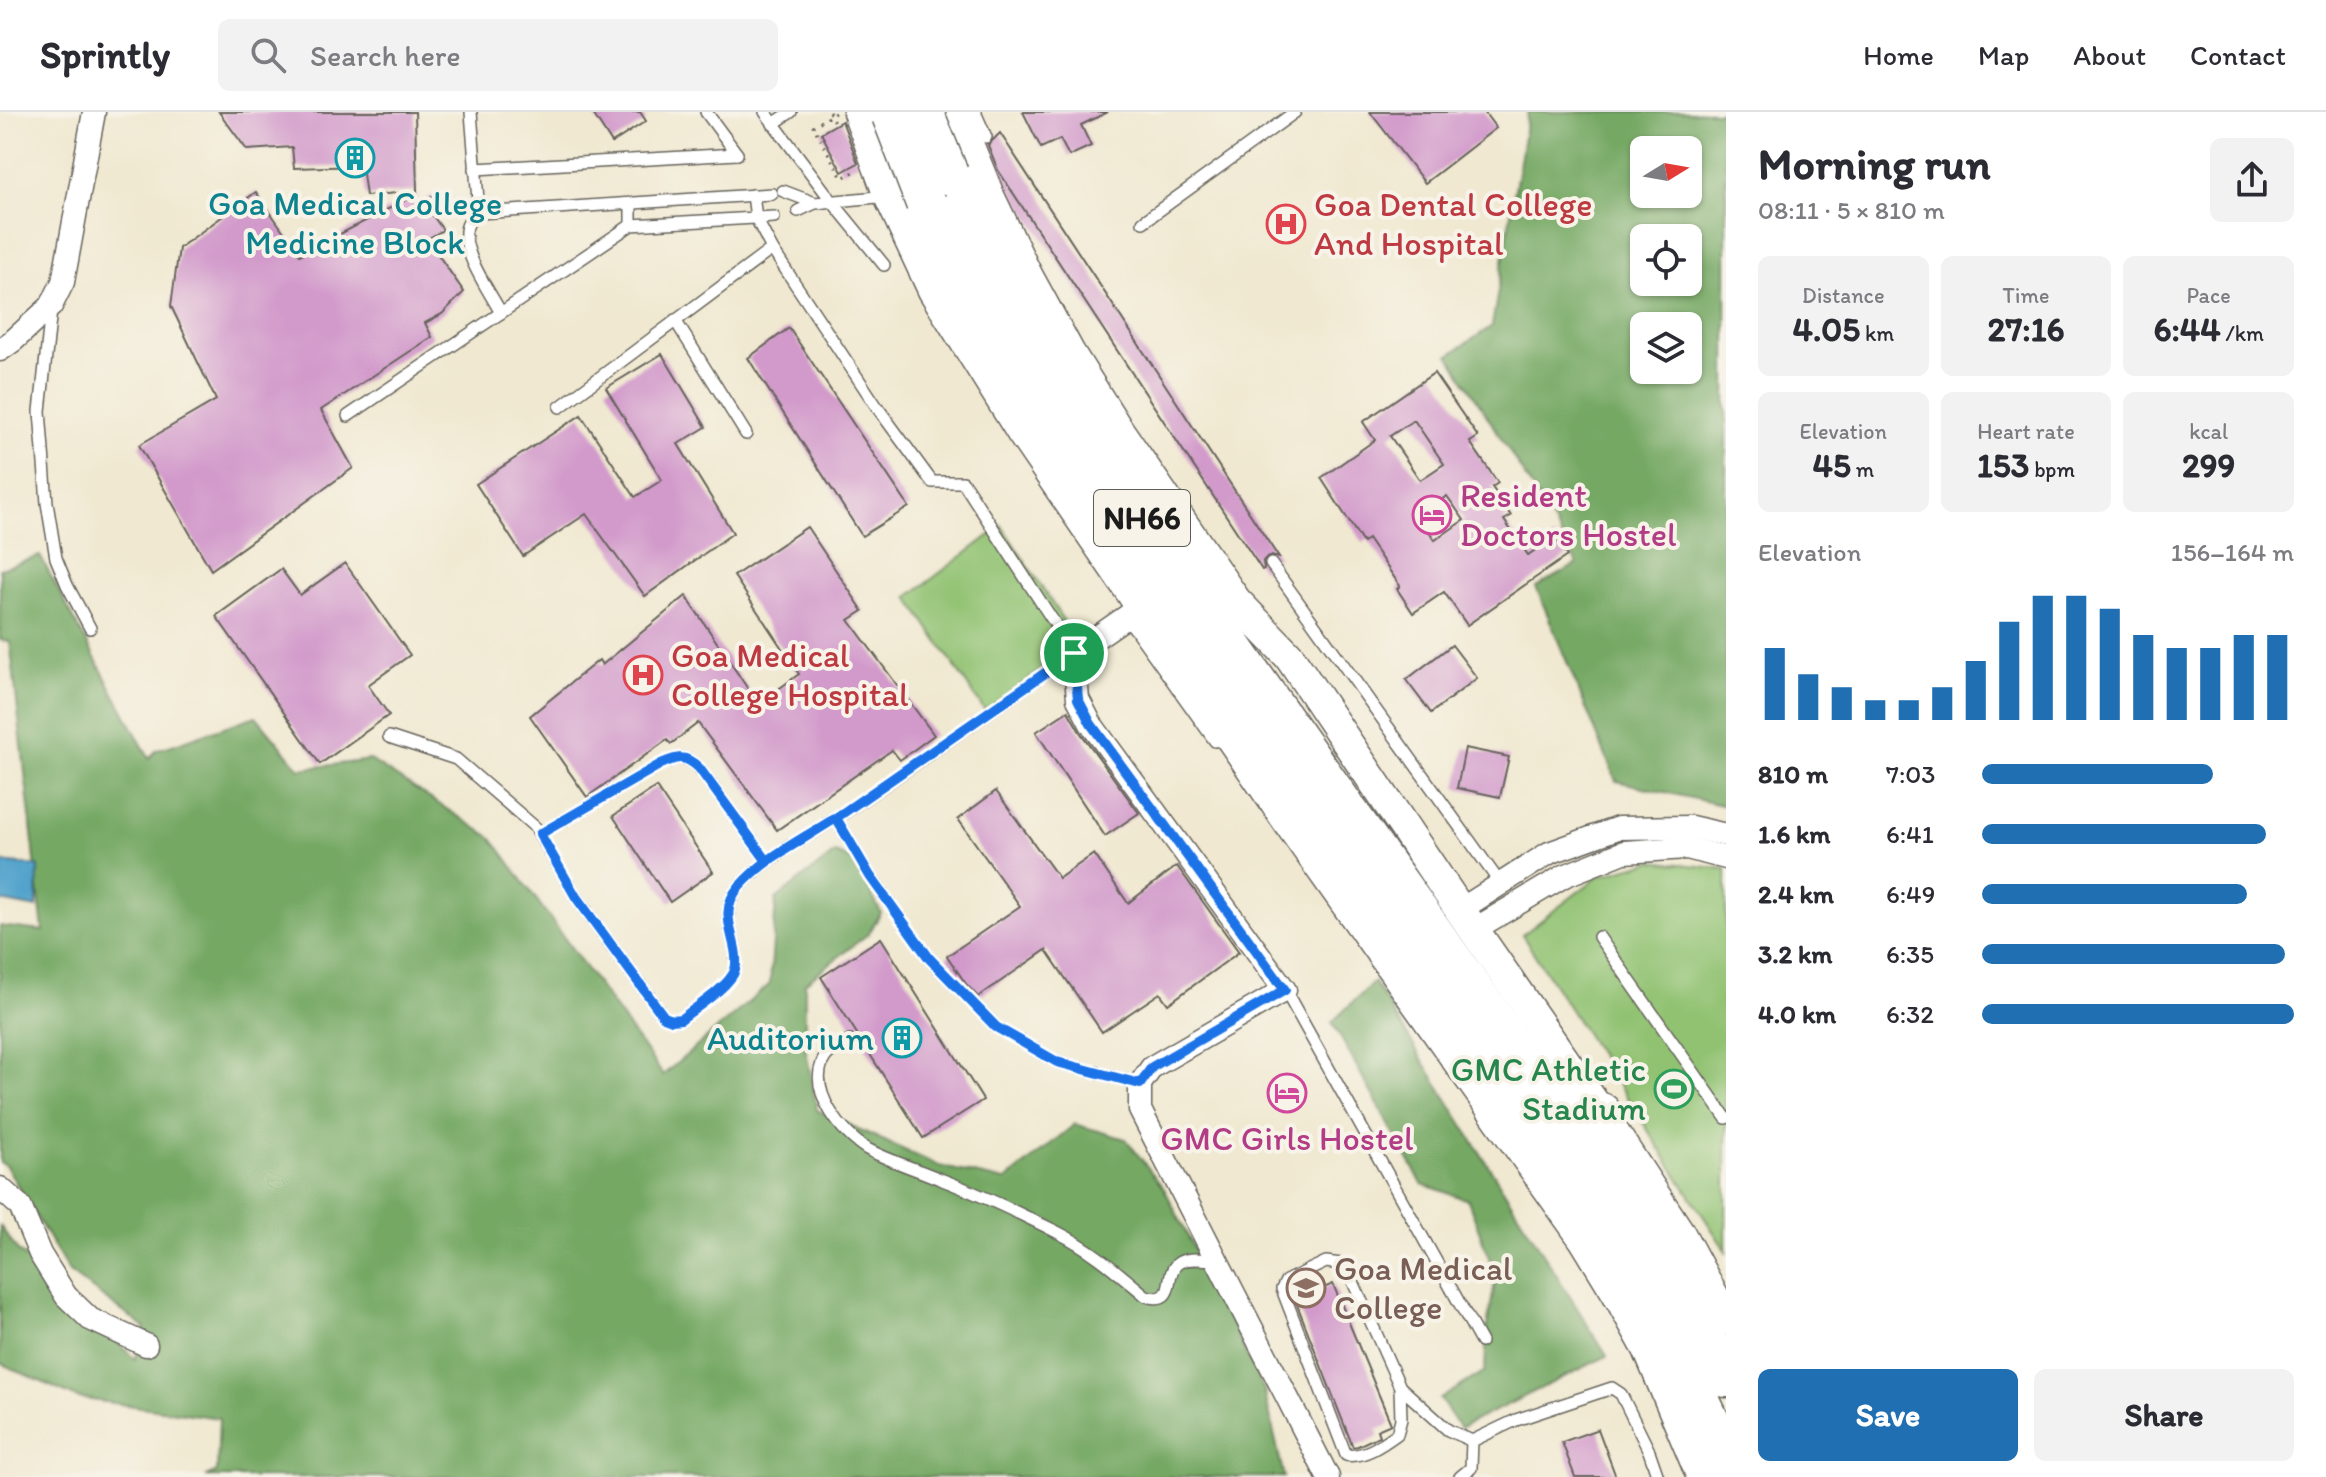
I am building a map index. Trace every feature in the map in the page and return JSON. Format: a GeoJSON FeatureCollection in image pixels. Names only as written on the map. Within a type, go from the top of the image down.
{"type":"FeatureCollection","features":[{"type":"Feature","properties":{"kind":"highway","name":"NH66"},"geometry":{"type":"LineString","coordinates":[[901,114],[921,191],[971,303],[1036,414],[1093,501],[1713,1351],[1726,1377]]}},
{"type":"Feature","properties":{"kind":"highway"},"geometry":{"type":"LineString","coordinates":[[1526,1156],[1600,1196],[1601,1113]]}},
{"type":"Feature","properties":{"kind":"highway","name":"NH66"},"geometry":{"type":"LineString","coordinates":[[1600,1196],[1711,1425],[1726,1472]]}},
{"type":"Feature","properties":{"kind":"street"},"geometry":{"type":"LineString","coordinates":[[0,350],[51,306],[63,282],[94,112]]}},
{"type":"Feature","properties":{"kind":"street"},"geometry":{"type":"LineString","coordinates":[[901,114],[990,198],[1069,352],[1115,425],[1236,601],[1289,656],[1601,1113],[1679,1232],[1726,1319]]}},
{"type":"Feature","properties":{"kind":"street"},"geometry":{"type":"LineString","coordinates":[[921,191],[933,290],[1129,610],[1322,869],[1584,1239],[1648,1349],[1702,1477]]}},
{"type":"Feature","properties":{"kind":"street"},"geometry":{"type":"LineString","coordinates":[[1129,610],[1074,653],[1078,699],[1091,724],[1285,990],[1152,1067],[1140,1084],[1140,1110],[1328,1477]]}},
{"type":"Feature","properties":{"kind":"street"},"geometry":{"type":"LineString","coordinates":[[1467,920],[1500,883],[1549,853],[1618,828],[1691,827],[1726,835]]}},
{"type":"Feature","properties":{"kind":"street"},"geometry":{"type":"LineString","coordinates":[[1467,920],[1624,852],[1687,848],[1726,858]]}},
{"type":"Feature","properties":{"kind":"street"},"geometry":{"type":"LineString","coordinates":[[0,1188],[20,1206],[40,1254],[66,1296],[90,1319],[146,1345]]}},
{"type":"Feature","properties":{"kind":"lane"},"geometry":{"type":"LineString","coordinates":[[471,112],[479,213]]}},
{"type":"Feature","properties":{"kind":"lane"},"geometry":{"type":"LineString","coordinates":[[475,169],[737,154],[706,112]]}},
{"type":"Feature","properties":{"kind":"lane"},"geometry":{"type":"LineString","coordinates":[[765,112],[884,265]]}},
{"type":"Feature","properties":{"kind":"lane"},"geometry":{"type":"LineString","coordinates":[[773,124],[791,112]]}},
{"type":"Feature","properties":{"kind":"lane"},"geometry":{"type":"LineString","coordinates":[[1143,222],[1295,112]]}},
{"type":"Feature","properties":{"kind":"lane"},"geometry":{"type":"LineString","coordinates":[[901,114],[986,137]]}},
{"type":"Feature","properties":{"kind":"lane"},"geometry":{"type":"LineString","coordinates":[[798,211],[831,200],[921,191]]}},
{"type":"Feature","properties":{"kind":"lane"},"geometry":{"type":"LineString","coordinates":[[501,313],[467,250],[464,236],[469,221],[479,213],[778,193],[815,203]]}},
{"type":"Feature","properties":{"kind":"lane"},"geometry":{"type":"LineString","coordinates":[[389,737],[456,759],[536,828],[576,897],[664,1017],[681,1019],[728,981],[735,970],[728,909],[736,890],[767,861],[836,818],[1074,653],[963,482],[932,482],[877,407],[772,249],[756,218],[753,195]]}},
{"type":"Feature","properties":{"kind":"lane"},"geometry":{"type":"LineString","coordinates":[[631,204],[631,225]]}},
{"type":"Feature","properties":{"kind":"lane"},"geometry":{"type":"LineString","coordinates":[[348,416],[631,225],[774,217]]}},
{"type":"Feature","properties":{"kind":"lane"},"geometry":{"type":"LineString","coordinates":[[560,407],[772,249]]}},
{"type":"Feature","properties":{"kind":"lane"},"geometry":{"type":"LineString","coordinates":[[51,306],[40,411],[47,503],[56,558],[90,628]]}},
{"type":"Feature","properties":{"kind":"lane"},"geometry":{"type":"LineString","coordinates":[[675,320],[746,434]]}},
{"type":"Feature","properties":{"kind":"lane"},"geometry":{"type":"LineString","coordinates":[[1271,564],[1500,883]]}},
{"type":"Feature","properties":{"kind":"lane"},"geometry":{"type":"LineString","coordinates":[[1129,610],[1218,745]]}},
{"type":"Feature","properties":{"kind":"lane"},"geometry":{"type":"LineString","coordinates":[[540,834],[661,764],[676,758],[690,759],[767,861]]}},
{"type":"Feature","properties":{"kind":"lane"},"geometry":{"type":"LineString","coordinates":[[836,818],[870,876],[929,958],[996,1027],[1057,1062],[1140,1084]]}},
{"type":"Feature","properties":{"kind":"lane"},"geometry":{"type":"LineString","coordinates":[[1273,823],[1292,849],[1322,869]]}},
{"type":"Feature","properties":{"kind":"lane"},"geometry":{"type":"LineString","coordinates":[[1599,937],[1726,1118]]}},
{"type":"Feature","properties":{"kind":"lane"},"geometry":{"type":"LineString","coordinates":[[1285,990],[1481,1342]]}},
{"type":"Feature","properties":{"kind":"lane"},"geometry":{"type":"LineString","coordinates":[[850,1041],[829,1052],[822,1062],[820,1080],[828,1107],[841,1129],[868,1149],[960,1187],[1058,1233],[1098,1255],[1146,1296],[1163,1296],[1177,1263],[1217,1260]]}},
{"type":"Feature","properties":{"kind":"lane"},"geometry":{"type":"LineString","coordinates":[[1400,1387],[1401,1419],[1397,1434],[1379,1447],[1354,1456],[1346,1455],[1282,1289],[1286,1281],[1326,1262],[1341,1264],[1350,1275],[1400,1387],[1448,1430],[1472,1441]]}},
{"type":"Feature","properties":{"kind":"lane"},"geometry":{"type":"LineString","coordinates":[[1472,1441],[1516,1420],[1612,1388],[1621,1394],[1658,1477]]}},
{"type":"Feature","properties":{"kind":"lane"},"geometry":{"type":"LineString","coordinates":[[1460,1477],[1471,1468],[1472,1441]]}},
{"type":"Feature","properties":{"kind":"path"},"geometry":{"type":"LineString","coordinates":[[836,112],[901,114]]}},
{"type":"Feature","properties":{"kind":"path"},"geometry":{"type":"LineString","coordinates":[[862,167],[842,178],[813,126],[901,114]]}},
{"type":"Feature","properties":{"kind":"green space"},"geometry":{"type":"Polygon","coordinates":[[[1528,112],[1726,112],[1726,806],[1616,781],[1536,587],[1577,564],[1449,355],[1492,326],[1528,112]]]}},
{"type":"Feature","properties":{"kind":"green space"},"geometry":{"type":"Polygon","coordinates":[[[1002,526],[1078,643],[985,711],[908,597],[1002,526]]]}},
{"type":"Feature","properties":{"kind":"green space"},"geometry":{"type":"Polygon","coordinates":[[[40,556],[149,758],[157,750],[256,716],[300,769],[370,760],[492,838],[663,1075],[770,984],[776,899],[835,853],[855,861],[881,913],[869,933],[805,983],[805,1045],[817,1110],[939,1166],[1005,1181],[1075,1124],[1126,1139],[1165,1190],[1264,1390],[1284,1477],[206,1477],[217,1472],[219,1418],[77,1398],[0,1363],[0,1226],[17,1250],[135,1359],[145,1328],[69,1272],[6,1166],[0,1162],[0,926],[43,931],[10,641],[0,640],[0,569],[40,556]]]}},
{"type":"Feature","properties":{"kind":"green space","name":"GMC Athletic Stadium"},"geometry":{"type":"Polygon","coordinates":[[[1652,861],[1726,869],[1726,1251],[1522,935],[1599,876],[1652,861]]]}},
{"type":"Feature","properties":{"kind":"green space"},"geometry":{"type":"Polygon","coordinates":[[[1374,982],[1607,1356],[1460,1428],[1440,1399],[1485,1371],[1487,1327],[1496,1277],[1468,1200],[1422,1184],[1332,1022],[1374,982]]]}},
{"type":"Feature","properties":{"kind":"water"},"geometry":{"type":"Polygon","coordinates":[[[0,862],[38,866],[37,908],[0,901],[0,862]]]}},
{"type":"Feature","properties":{"kind":"building","name":"Goa Medical College Medicine Block"},"geometry":{"type":"Polygon","coordinates":[[[219,112],[415,112],[417,191],[366,196],[362,166],[294,168],[292,147],[247,150],[219,112]]]}},
{"type":"Feature","properties":{"kind":"building"},"geometry":{"type":"Polygon","coordinates":[[[592,112],[640,112],[646,121],[612,143],[592,112]]]}},
{"type":"Feature","properties":{"kind":"building"},"geometry":{"type":"Polygon","coordinates":[[[1023,112],[1108,112],[1081,125],[1091,146],[1069,156],[1060,139],[1041,148],[1023,112]]]}},
{"type":"Feature","properties":{"kind":"building"},"geometry":{"type":"Polygon","coordinates":[[[1370,112],[1484,112],[1496,128],[1425,183],[1370,112]]]}},
{"type":"Feature","properties":{"kind":"building"},"geometry":{"type":"Polygon","coordinates":[[[842,121],[858,163],[842,172],[821,133],[842,121]]]}},
{"type":"Feature","properties":{"kind":"building"},"geometry":{"type":"Polygon","coordinates":[[[1000,133],[1279,558],[1267,557],[1263,561],[1264,569],[998,170],[988,145],[1000,133]]]}},
{"type":"Feature","properties":{"kind":"building"},"geometry":{"type":"Polygon","coordinates":[[[256,192],[300,255],[417,194],[417,202],[435,195],[433,216],[443,230],[427,239],[464,292],[442,314],[425,323],[432,337],[321,410],[353,468],[211,570],[139,445],[216,400],[171,306],[179,248],[256,192]]]}},
{"type":"Feature","properties":{"kind":"building"},"geometry":{"type":"Polygon","coordinates":[[[789,328],[909,507],[862,536],[748,358],[789,328]]]}},
{"type":"Feature","properties":{"kind":"building"},"geometry":{"type":"Polygon","coordinates":[[[662,354],[706,427],[678,444],[733,533],[645,596],[586,514],[523,556],[476,484],[581,415],[635,497],[662,480],[606,388],[662,354]]]}},
{"type":"Feature","properties":{"kind":"building"},"geometry":{"type":"Polygon","coordinates":[[[1434,373],[1478,437],[1470,442],[1498,483],[1492,487],[1511,516],[1504,520],[1528,555],[1554,537],[1567,556],[1467,625],[1444,592],[1413,613],[1397,589],[1400,586],[1368,539],[1363,543],[1321,478],[1375,440],[1363,422],[1434,373]],[[1414,420],[1390,436],[1420,480],[1444,464],[1414,420]],[[1447,496],[1418,516],[1435,540],[1464,520],[1447,496]]]}},
{"type":"Feature","properties":{"kind":"building"},"geometry":{"type":"Polygon","coordinates":[[[807,527],[863,611],[849,620],[934,735],[900,760],[892,750],[777,830],[698,723],[671,744],[667,740],[587,797],[530,716],[599,660],[602,665],[686,596],[758,704],[799,674],[734,576],[807,527]]]}},
{"type":"Feature","properties":{"kind":"building"},"geometry":{"type":"Polygon","coordinates":[[[345,563],[410,655],[368,685],[389,715],[320,764],[216,616],[281,569],[300,595],[345,563]]]}},
{"type":"Feature","properties":{"kind":"building"},"geometry":{"type":"Polygon","coordinates":[[[1452,645],[1477,678],[1431,713],[1406,680],[1452,645]]]}},
{"type":"Feature","properties":{"kind":"building"},"geometry":{"type":"Polygon","coordinates":[[[1068,711],[1139,813],[1105,836],[1036,732],[1068,711]]]}},
{"type":"Feature","properties":{"kind":"building"},"geometry":{"type":"Polygon","coordinates":[[[1465,748],[1509,757],[1500,797],[1457,788],[1465,748]]]}},
{"type":"Feature","properties":{"kind":"building"},"geometry":{"type":"Polygon","coordinates":[[[656,787],[713,872],[670,902],[613,816],[656,787]]]}},
{"type":"Feature","properties":{"kind":"building"},"geometry":{"type":"Polygon","coordinates":[[[996,791],[1059,878],[1094,854],[1128,903],[1177,866],[1239,952],[1168,1004],[1160,993],[1102,1032],[1046,950],[978,997],[947,956],[1020,906],[958,819],[996,791]]]}},
{"type":"Feature","properties":{"kind":"building","name":"Auditorium"},"geometry":{"type":"Polygon","coordinates":[[[881,938],[983,1100],[923,1138],[821,977],[881,938]]]}},
{"type":"Feature","properties":{"kind":"building"},"geometry":{"type":"Polygon","coordinates":[[[1314,1277],[1319,1290],[1333,1284],[1391,1424],[1377,1430],[1379,1436],[1358,1446],[1353,1447],[1291,1289],[1314,1277]]]}},
{"type":"Feature","properties":{"kind":"building"},"geometry":{"type":"Polygon","coordinates":[[[1598,1429],[1616,1477],[1575,1477],[1562,1442],[1598,1429]]]}},
{"type":"Feature","properties":{"kind":"place","name":"Goa Medical College Medicine Block"},"geometry":{"type":"Point","coordinates":[355,158]}},
{"type":"Feature","properties":{"kind":"place","name":"Goa Dental College And Hospital"},"geometry":{"type":"Point","coordinates":[1286,224]}},
{"type":"Feature","properties":{"kind":"place","name":"Resident Doctors Hostel"},"geometry":{"type":"Point","coordinates":[1432,515]}},
{"type":"Feature","properties":{"kind":"place","name":"Goa Medical College Hospital"},"geometry":{"type":"Point","coordinates":[643,675]}},
{"type":"Feature","properties":{"kind":"place","name":"Auditorium"},"geometry":{"type":"Point","coordinates":[902,1038]}},
{"type":"Feature","properties":{"kind":"place","name":"GMC Athletic Stadium"},"geometry":{"type":"Point","coordinates":[1674,1089]}},
{"type":"Feature","properties":{"kind":"place","name":"GMC Girls Hostel"},"geometry":{"type":"Point","coordinates":[1287,1093]}},
{"type":"Feature","properties":{"kind":"place","name":"Goa Medical College"},"geometry":{"type":"Point","coordinates":[1306,1288]}},
{"type":"Feature","properties":{"kind":"route"},"geometry":{"type":"LineString","coordinates":[[1074,653],[836,818],[767,861],[736,890],[728,909],[735,970],[728,981],[681,1019],[664,1017],[576,897],[540,834],[676,758],[690,759],[699,768],[767,861],[836,818],[870,876],[929,958],[996,1027],[1057,1062],[1140,1084],[1152,1067],[1285,990],[1091,724],[1078,699],[1074,653]]}}]}
